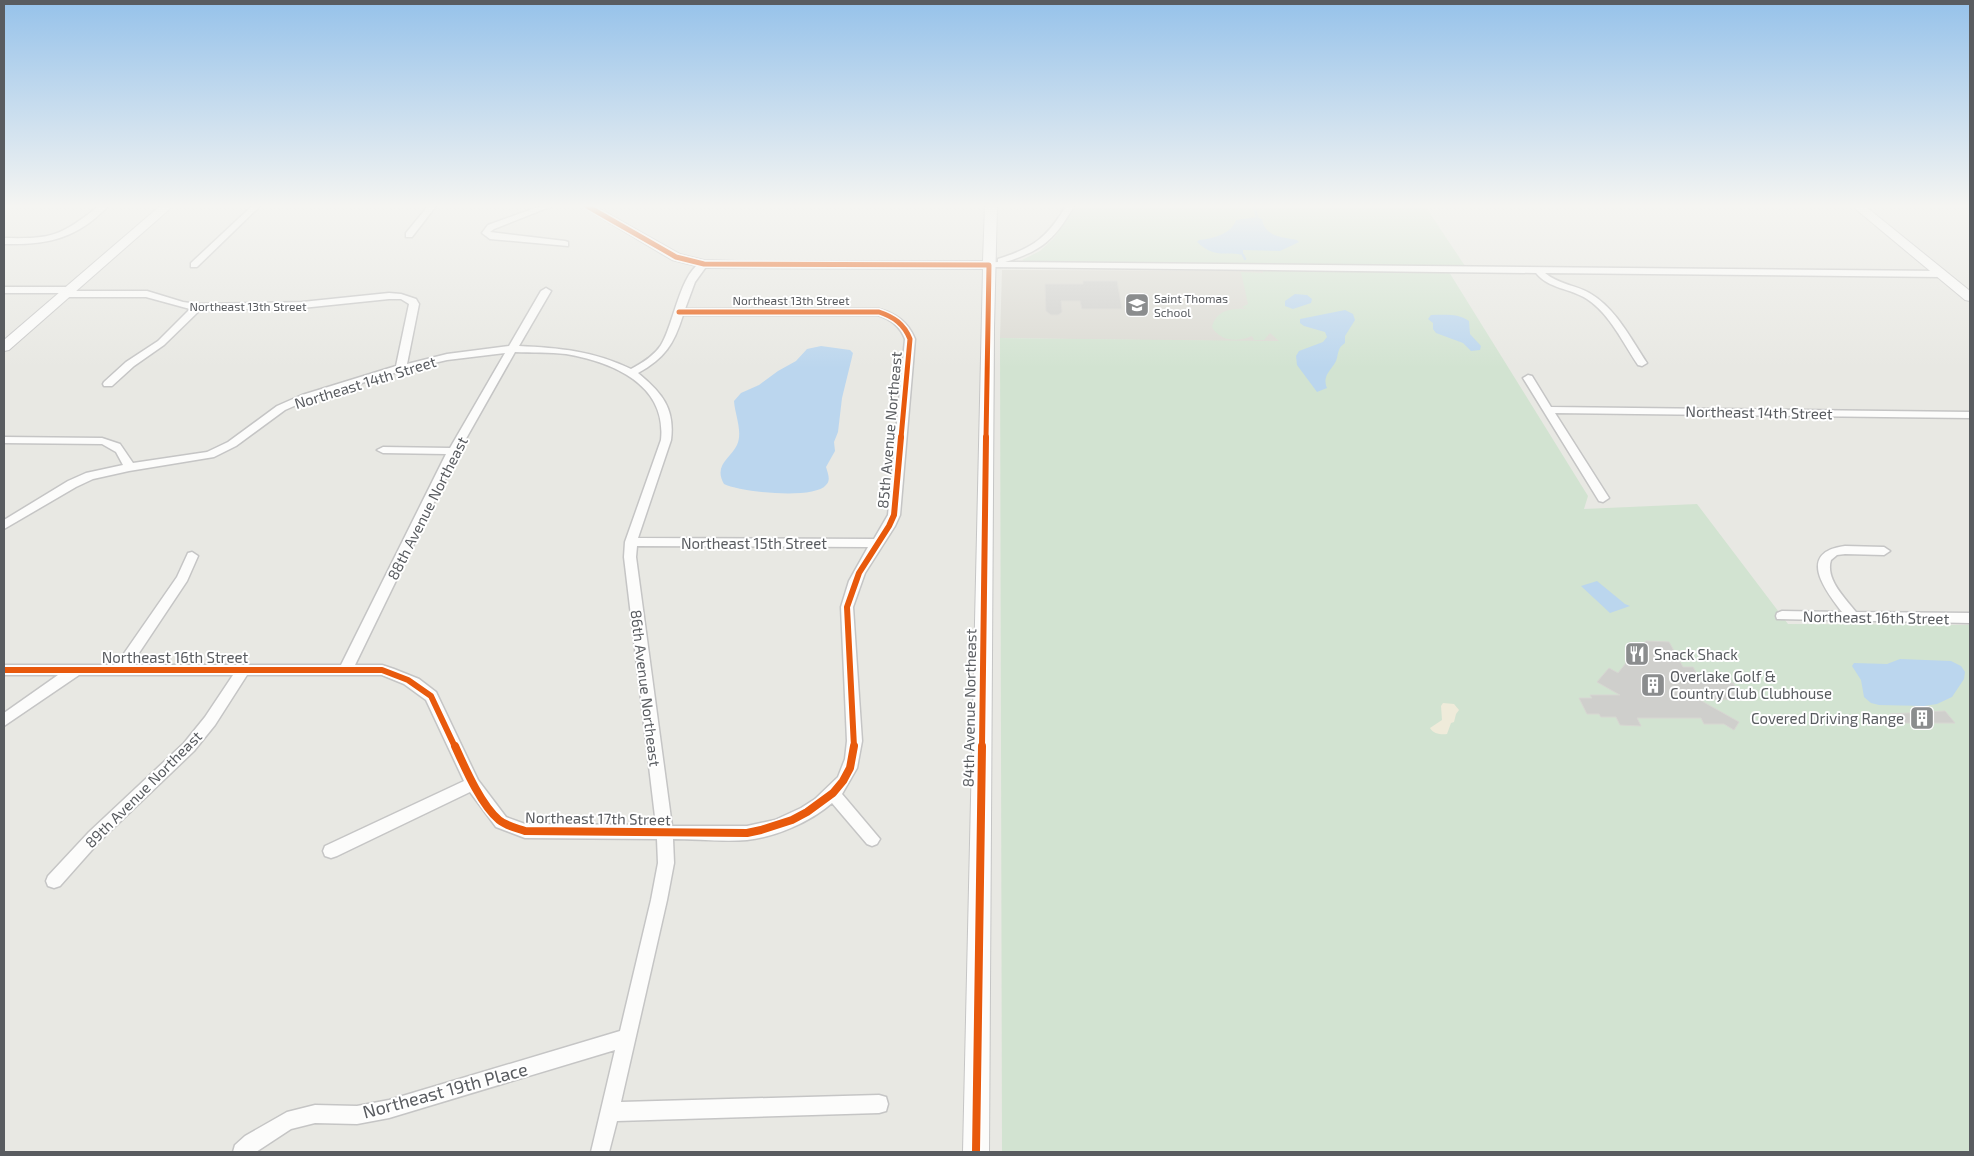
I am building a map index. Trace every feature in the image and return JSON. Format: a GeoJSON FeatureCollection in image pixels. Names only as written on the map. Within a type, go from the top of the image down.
{"type":"FeatureCollection","features":[{"type":"Feature","properties":{"kind":"main road"},"geometry":{"type":"LineString","coordinates":[[4,347],[105,260]]}},
{"type":"Feature","properties":{"kind":"main road"},"geometry":{"type":"LineString","coordinates":[[690,260],[704,264],[737,265],[989,265]]}},
{"type":"Feature","properties":{"kind":"main road","name":"84th Avenue Northeast"},"geometry":{"type":"LineString","coordinates":[[976,1152],[989,260]]}},
{"type":"Feature","properties":{"kind":"main road"},"geometry":{"type":"LineString","coordinates":[[1925,260],[1970,297]]}},
{"type":"Feature","properties":{"kind":"main road"},"geometry":{"type":"LineString","coordinates":[[939,265],[971,271],[988,282]]}},
{"type":"Feature","properties":{"kind":"street"},"geometry":{"type":"LineString","coordinates":[[194,265],[199,260]]}},
{"type":"Feature","properties":{"kind":"street"},"geometry":{"type":"LineString","coordinates":[[989,265],[1005,260]]}},
{"type":"Feature","properties":{"kind":"street"},"geometry":{"type":"LineString","coordinates":[[1018,260],[1030,266]]}},
{"type":"Feature","properties":{"kind":"street"},"geometry":{"type":"LineString","coordinates":[[630,373],[648,363],[662,350],[688,286],[698,269],[704,264]]}},
{"type":"Feature","properties":{"kind":"street"},"geometry":{"type":"LineString","coordinates":[[989,265],[1942,274]]}},
{"type":"Feature","properties":{"kind":"street"},"geometry":{"type":"LineString","coordinates":[[1538,270],[1543,278],[1550,282],[1592,298],[1612,320],[1642,363]]}},
{"type":"Feature","properties":{"kind":"street","name":"Northeast 13th Street"},"geometry":{"type":"LineString","coordinates":[[4,290],[147,294],[182,305],[197,307],[320,306],[380,297],[402,296],[413,301],[414,304],[401,368]]}},
{"type":"Feature","properties":{"kind":"street","name":"88th Avenue Northeast"},"geometry":{"type":"LineString","coordinates":[[346,669],[453,451],[546,291]]}},
{"type":"Feature","properties":{"kind":"street"},"geometry":{"type":"LineString","coordinates":[[108,384],[130,364],[161,343],[197,307]]}},
{"type":"Feature","properties":{"kind":"street","name":"Northeast 13th Street"},"geometry":{"type":"LineString","coordinates":[[679,312],[865,311],[879,312],[901,322]]}},
{"type":"Feature","properties":{"kind":"street","name":"85th Avenue Northeast"},"geometry":{"type":"LineString","coordinates":[[832,794],[849,770],[855,745],[848,607],[849,594],[877,543],[891,525],[894,515],[910,340],[908,330],[901,322]]}},
{"type":"Feature","properties":{"kind":"street","name":"Northeast 14th Street"},"geometry":{"type":"LineString","coordinates":[[129,467],[210,455],[232,444],[281,408],[306,397],[401,368],[447,357],[512,349],[547,350],[585,354],[604,360],[630,373]]}},
{"type":"Feature","properties":{"kind":"street","name":"86th Avenue Northeast"},"geometry":{"type":"LineString","coordinates":[[600,1152],[666,863],[665,832],[630,557],[631,542],[666,440],[668,427],[660,400],[648,386],[630,373]]}},
{"type":"Feature","properties":{"kind":"street"},"geometry":{"type":"LineString","coordinates":[[1528,378],[1603,498]]}},
{"type":"Feature","properties":{"kind":"street","name":"Northeast 14th Street"},"geometry":{"type":"LineString","coordinates":[[1548,410],[1970,415]]}},
{"type":"Feature","properties":{"kind":"street"},"geometry":{"type":"LineString","coordinates":[[4,440],[102,441],[114,444],[122,450],[129,467],[90,476],[72,484],[4,524]]}},
{"type":"Feature","properties":{"kind":"street"},"geometry":{"type":"LineString","coordinates":[[382,450],[453,451]]}},
{"type":"Feature","properties":{"kind":"street","name":"Northeast 15th Street"},"geometry":{"type":"LineString","coordinates":[[631,542],[877,543]]}},
{"type":"Feature","properties":{"kind":"street"},"geometry":{"type":"LineString","coordinates":[[1853,617],[1824,576],[1822,566],[1825,559],[1832,553],[1844,551],[1884,550]]}},
{"type":"Feature","properties":{"kind":"street"},"geometry":{"type":"LineString","coordinates":[[120,670],[178,585],[192,556]]}},
{"type":"Feature","properties":{"kind":"street","name":"Northeast 16th Street"},"geometry":{"type":"LineString","coordinates":[[1782,616],[1970,618]]}},
{"type":"Feature","properties":{"kind":"street","name":"89th Avenue Northeast"},"geometry":{"type":"LineString","coordinates":[[54,881],[94,837],[189,747],[210,721],[244,669]]}},
{"type":"Feature","properties":{"kind":"street","name":"Northeast 16th Street"},"geometry":{"type":"LineString","coordinates":[[4,670],[346,669]]}},
{"type":"Feature","properties":{"kind":"street","name":"Northeast 17th Street"},"geometry":{"type":"LineString","coordinates":[[346,669],[382,670],[405,677],[420,686],[431,696],[473,784],[501,822],[525,831],[747,834],[767,830],[815,808],[832,794]]}},
{"type":"Feature","properties":{"kind":"street"},"geometry":{"type":"LineString","coordinates":[[4,720],[76,670]]}},
{"type":"Feature","properties":{"kind":"street"},"geometry":{"type":"LineString","coordinates":[[331,851],[473,784]]}},
{"type":"Feature","properties":{"kind":"street"},"geometry":{"type":"LineString","coordinates":[[832,794],[872,839]]}},
{"type":"Feature","properties":{"kind":"street","name":"Northeast 19th Place"},"geometry":{"type":"LineString","coordinates":[[242,1152],[252,1143],[287,1121],[315,1114],[357,1115],[389,1109],[625,1038]]}},
{"type":"Feature","properties":{"kind":"street"},"geometry":{"type":"LineString","coordinates":[[609,1112],[879,1104]]}},
{"type":"Feature","properties":{"kind":"shaded area","name":"Saint Thomas School"},"geometry":{"type":"Polygon","coordinates":[[[1002,270],[1263,271],[1286,342],[1000,338],[1002,270]]]}},
{"type":"Feature","properties":{"kind":"green space"},"geometry":{"type":"Polygon","coordinates":[[[1022,260],[1461,260],[1465,266],[1026,262],[1022,260]]]}},
{"type":"Feature","properties":{"kind":"green space"},"geometry":{"type":"Polygon","coordinates":[[[1263,271],[1449,272],[1588,496],[1584,509],[1697,504],[1788,624],[1970,625],[1970,1152],[1002,1152],[1000,338],[1279,341],[1270,333],[1264,340],[1254,340],[1252,336],[1236,340],[1225,338],[1215,332],[1212,327],[1217,317],[1225,311],[1247,309],[1242,307],[1248,304],[1241,272],[1263,273],[1263,271]]]}},
{"type":"Feature","properties":{"kind":"sand"},"geometry":{"type":"Polygon","coordinates":[[[1443,703],[1454,704],[1459,710],[1447,734],[1435,733],[1430,728],[1442,720],[1441,706],[1443,703]]]}},
{"type":"Feature","properties":{"kind":"water"},"geometry":{"type":"Polygon","coordinates":[[[1295,294],[1307,295],[1312,299],[1311,303],[1293,309],[1285,306],[1285,301],[1295,294]]]}},
{"type":"Feature","properties":{"kind":"water"},"geometry":{"type":"Polygon","coordinates":[[[1345,310],[1353,314],[1355,320],[1345,336],[1345,343],[1339,349],[1336,361],[1326,376],[1327,388],[1317,392],[1297,365],[1296,356],[1299,351],[1323,342],[1327,337],[1325,332],[1304,326],[1300,323],[1300,319],[1345,310]]]}},
{"type":"Feature","properties":{"kind":"water"},"geometry":{"type":"Polygon","coordinates":[[[1431,315],[1465,318],[1469,321],[1470,334],[1481,346],[1480,350],[1471,351],[1463,343],[1436,333],[1433,329],[1433,323],[1428,319],[1431,315]]]}},
{"type":"Feature","properties":{"kind":"water"},"geometry":{"type":"Polygon","coordinates":[[[821,346],[850,350],[853,353],[842,398],[838,432],[834,442],[835,451],[826,467],[829,477],[828,483],[819,490],[793,493],[760,492],[724,484],[721,477],[722,467],[739,440],[734,401],[741,393],[759,385],[796,361],[807,349],[821,346]]]}},
{"type":"Feature","properties":{"kind":"water"},"geometry":{"type":"Polygon","coordinates":[[[1597,581],[1630,606],[1610,613],[1581,586],[1597,581]]]}},
{"type":"Feature","properties":{"kind":"water"},"geometry":{"type":"Polygon","coordinates":[[[1900,659],[1951,661],[1961,666],[1965,672],[1964,679],[1952,697],[1937,704],[1924,706],[1879,705],[1871,703],[1864,697],[1861,680],[1852,666],[1854,663],[1887,664],[1900,659]]]}},
{"type":"Feature","properties":{"kind":"building"},"geometry":{"type":"Polygon","coordinates":[[[1083,281],[1117,281],[1122,309],[1082,309],[1080,301],[1061,301],[1062,312],[1058,315],[1051,315],[1046,311],[1045,284],[1083,284],[1083,281]]]}},
{"type":"Feature","properties":{"kind":"building","name":"Overlake Golf & Country Club Clubhouse"},"geometry":{"type":"Polygon","coordinates":[[[1646,641],[1669,642],[1683,667],[1693,667],[1702,683],[1733,683],[1743,700],[1698,699],[1739,722],[1734,730],[1724,724],[1704,724],[1701,718],[1637,718],[1641,726],[1620,725],[1616,717],[1601,717],[1599,714],[1587,714],[1579,698],[1592,698],[1590,695],[1620,695],[1597,682],[1609,668],[1618,673],[1642,643],[1644,644],[1646,641]]]}},
{"type":"Feature","properties":{"kind":"building","name":"Covered Driving Range"},"geometry":{"type":"Polygon","coordinates":[[[1945,711],[1955,723],[1897,723],[1890,714],[1945,711]]]}},
{"type":"Feature","properties":{"kind":"cycle path"},"geometry":{"type":"LineString","coordinates":[[688,260],[704,264],[737,265],[989,265],[976,1152]]}},
{"type":"Feature","properties":{"kind":"cycle path"},"geometry":{"type":"LineString","coordinates":[[4,670],[382,670],[408,680],[431,696],[473,784],[495,816],[501,822],[525,831],[747,833],[792,820],[821,804],[843,781],[850,768],[855,732],[847,607],[859,573],[894,515],[910,339],[899,321],[879,312],[679,312]]}},
{"type":"Feature","properties":{"kind":"place","name":"Saint Thomas School"},"geometry":{"type":"Point","coordinates":[1137,305]}},
{"type":"Feature","properties":{"kind":"place","name":"Snack Shack"},"geometry":{"type":"Point","coordinates":[1637,654]}},
{"type":"Feature","properties":{"kind":"place","name":"Overlake Golf & Country Club Clubhouse"},"geometry":{"type":"Point","coordinates":[1653,685]}},
{"type":"Feature","properties":{"kind":"place","name":"Covered Driving Range"},"geometry":{"type":"Point","coordinates":[1922,718]}}]}
